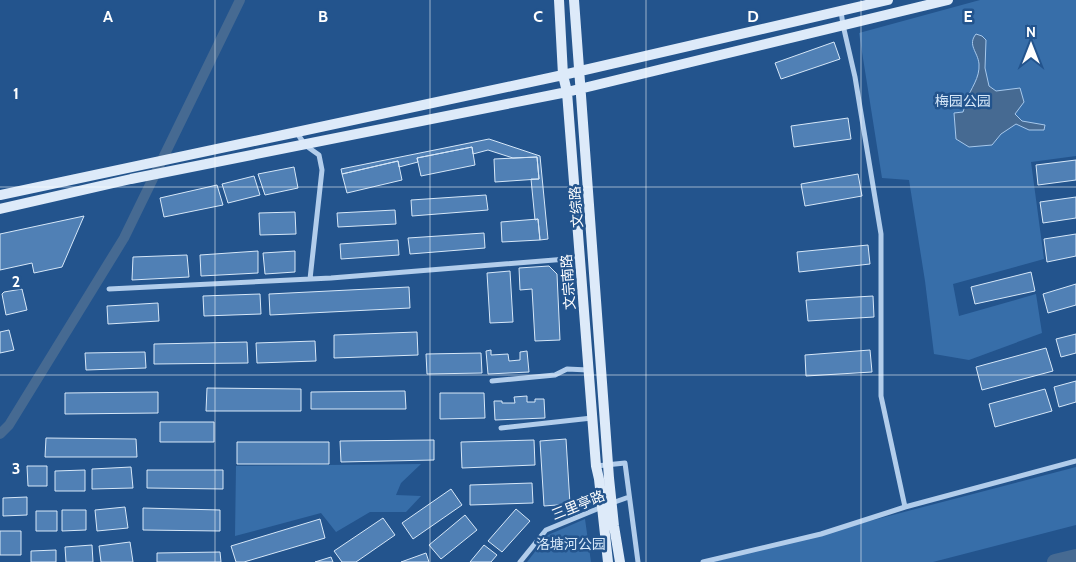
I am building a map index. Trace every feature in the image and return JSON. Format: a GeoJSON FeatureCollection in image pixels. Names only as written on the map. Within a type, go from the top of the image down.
{"type":"FeatureCollection","features":[{"type":"Feature","properties":{"kind":"main road","name":"文宗南路"},"geometry":{"type":"LineString","coordinates":[[559,0],[563,75],[567,92],[596,466],[604,478],[608,562]]}},
{"type":"Feature","properties":{"kind":"main road","name":"文综路"},"geometry":{"type":"LineString","coordinates":[[574,0],[608,465],[604,478],[620,562]]}},
{"type":"Feature","properties":{"kind":"main road"},"geometry":{"type":"LineString","coordinates":[[0,195],[563,75],[888,0]]}},
{"type":"Feature","properties":{"kind":"main road"},"geometry":{"type":"LineString","coordinates":[[0,209],[178,169],[581,89],[948,0]]}},
{"type":"Feature","properties":{"kind":"street"},"geometry":{"type":"LineString","coordinates":[[841,10],[855,76],[881,234],[881,396],[905,507]]}},
{"type":"Feature","properties":{"kind":"street"},"geometry":{"type":"LineString","coordinates":[[297,132],[305,145],[319,155],[322,170],[310,279]]}},
{"type":"Feature","properties":{"kind":"street"},"geometry":{"type":"LineString","coordinates":[[109,289],[331,278],[579,258]]}},
{"type":"Feature","properties":{"kind":"street"},"geometry":{"type":"LineString","coordinates":[[492,381],[555,375],[567,369],[588,370]]}},
{"type":"Feature","properties":{"kind":"street"},"geometry":{"type":"LineString","coordinates":[[501,428],[592,418]]}},
{"type":"Feature","properties":{"kind":"street"},"geometry":{"type":"LineString","coordinates":[[703,562],[820,534],[905,507],[1076,461]]}},
{"type":"Feature","properties":{"kind":"street"},"geometry":{"type":"LineString","coordinates":[[596,466],[625,463],[638,562]]}},
{"type":"Feature","properties":{"kind":"street","name":"三里亭路"},"geometry":{"type":"LineString","coordinates":[[520,562],[546,530],[629,497]]}},
{"type":"Feature","properties":{"kind":"green space","name":"梅园公园"},"geometry":{"type":"Polygon","coordinates":[[[980,0],[1076,0],[1076,156],[1031,162],[1044,259],[953,284],[959,316],[1036,294],[1042,333],[969,360],[934,354],[909,180],[882,178],[859,33],[980,0]]]}},
{"type":"Feature","properties":{"kind":"green space"},"geometry":{"type":"Polygon","coordinates":[[[421,464],[401,483],[396,495],[421,496],[406,512],[370,512],[336,532],[321,513],[235,536],[236,466],[421,464]]]}},
{"type":"Feature","properties":{"kind":"green space"},"geometry":{"type":"Polygon","coordinates":[[[1076,467],[1076,525],[933,562],[713,562],[1076,467]]]}},
{"type":"Feature","properties":{"kind":"green space","name":"洛塘河公园"},"geometry":{"type":"Polygon","coordinates":[[[585,519],[591,562],[527,562],[548,535],[585,519]]]}},
{"type":"Feature","properties":{"kind":"shaded area"},"geometry":{"type":"Polygon","coordinates":[[[976,34],[986,40],[985,68],[989,86],[996,91],[1020,88],[1024,102],[1015,114],[1022,121],[1045,125],[1044,130],[1029,130],[1016,124],[1001,134],[992,145],[969,147],[956,139],[954,113],[963,112],[979,69],[973,45],[976,34]]]}},
{"type":"Feature","properties":{"kind":"building"},"geometry":{"type":"Polygon","coordinates":[[[834,42],[840,59],[781,79],[775,63],[834,42]]]}},
{"type":"Feature","properties":{"kind":"building"},"geometry":{"type":"Polygon","coordinates":[[[848,118],[851,139],[794,147],[791,126],[848,118]]]}},
{"type":"Feature","properties":{"kind":"building"},"geometry":{"type":"Polygon","coordinates":[[[489,139],[540,156],[548,239],[540,240],[538,219],[535,220],[531,179],[539,179],[537,157],[513,158],[488,150],[473,154],[472,147],[417,158],[418,162],[399,167],[398,161],[342,174],[341,169],[489,139]]]}},
{"type":"Feature","properties":{"kind":"building"},"geometry":{"type":"Polygon","coordinates":[[[472,147],[475,165],[421,176],[417,158],[472,147]]]}},
{"type":"Feature","properties":{"kind":"building"},"geometry":{"type":"Polygon","coordinates":[[[537,157],[539,179],[495,182],[494,159],[537,157]]]}},
{"type":"Feature","properties":{"kind":"building"},"geometry":{"type":"Polygon","coordinates":[[[1076,160],[1076,180],[1038,185],[1036,165],[1076,160]]]}},
{"type":"Feature","properties":{"kind":"building"},"geometry":{"type":"Polygon","coordinates":[[[398,161],[402,180],[347,193],[342,174],[398,161]]]}},
{"type":"Feature","properties":{"kind":"building"},"geometry":{"type":"Polygon","coordinates":[[[294,167],[298,188],[265,195],[258,174],[294,167]]]}},
{"type":"Feature","properties":{"kind":"building"},"geometry":{"type":"Polygon","coordinates":[[[858,174],[862,196],[805,206],[801,184],[858,174]]]}},
{"type":"Feature","properties":{"kind":"building"},"geometry":{"type":"Polygon","coordinates":[[[254,176],[260,195],[228,203],[222,184],[254,176]]]}},
{"type":"Feature","properties":{"kind":"building"},"geometry":{"type":"Polygon","coordinates":[[[217,185],[223,205],[164,217],[160,198],[217,185]]]}},
{"type":"Feature","properties":{"kind":"building"},"geometry":{"type":"Polygon","coordinates":[[[486,195],[488,210],[412,216],[411,200],[486,195]]]}},
{"type":"Feature","properties":{"kind":"building"},"geometry":{"type":"Polygon","coordinates":[[[1076,197],[1076,218],[1043,223],[1040,202],[1076,197]]]}},
{"type":"Feature","properties":{"kind":"building"},"geometry":{"type":"Polygon","coordinates":[[[395,210],[396,224],[338,227],[337,213],[395,210]]]}},
{"type":"Feature","properties":{"kind":"building"},"geometry":{"type":"Polygon","coordinates":[[[295,212],[296,234],[260,235],[259,213],[295,212]]]}},
{"type":"Feature","properties":{"kind":"building"},"geometry":{"type":"Polygon","coordinates":[[[84,216],[62,267],[34,273],[32,263],[0,270],[0,234],[84,216]]]}},
{"type":"Feature","properties":{"kind":"building"},"geometry":{"type":"Polygon","coordinates":[[[538,219],[540,240],[502,242],[501,222],[538,219]]]}},
{"type":"Feature","properties":{"kind":"building"},"geometry":{"type":"Polygon","coordinates":[[[484,233],[485,248],[410,254],[408,238],[484,233]]]}},
{"type":"Feature","properties":{"kind":"building"},"geometry":{"type":"Polygon","coordinates":[[[1076,234],[1076,256],[1047,262],[1044,239],[1076,234]]]}},
{"type":"Feature","properties":{"kind":"building"},"geometry":{"type":"Polygon","coordinates":[[[398,240],[399,255],[341,259],[340,244],[398,240]]]}},
{"type":"Feature","properties":{"kind":"building"},"geometry":{"type":"Polygon","coordinates":[[[868,245],[870,264],[799,272],[797,252],[868,245]]]}},
{"type":"Feature","properties":{"kind":"building"},"geometry":{"type":"Polygon","coordinates":[[[258,251],[258,273],[201,276],[200,255],[258,251]]]}},
{"type":"Feature","properties":{"kind":"building"},"geometry":{"type":"Polygon","coordinates":[[[295,251],[295,272],[265,274],[263,253],[295,251]]]}},
{"type":"Feature","properties":{"kind":"building"},"geometry":{"type":"Polygon","coordinates":[[[187,255],[189,277],[132,280],[133,257],[187,255]]]}},
{"type":"Feature","properties":{"kind":"building"},"geometry":{"type":"Polygon","coordinates":[[[549,266],[557,274],[560,340],[535,341],[532,289],[520,290],[519,268],[549,266]]]}},
{"type":"Feature","properties":{"kind":"building"},"geometry":{"type":"Polygon","coordinates":[[[510,271],[513,322],[490,323],[487,273],[510,271]]]}},
{"type":"Feature","properties":{"kind":"building"},"geometry":{"type":"Polygon","coordinates":[[[1031,272],[1035,291],[975,304],[971,287],[1031,272]]]}},
{"type":"Feature","properties":{"kind":"building"},"geometry":{"type":"Polygon","coordinates":[[[1076,284],[1076,305],[1048,313],[1043,294],[1076,284]]]}},
{"type":"Feature","properties":{"kind":"building"},"geometry":{"type":"Polygon","coordinates":[[[409,287],[410,308],[270,315],[269,294],[409,287]]]}},
{"type":"Feature","properties":{"kind":"building"},"geometry":{"type":"Polygon","coordinates":[[[22,289],[27,310],[6,315],[2,294],[22,289]]]}},
{"type":"Feature","properties":{"kind":"building"},"geometry":{"type":"Polygon","coordinates":[[[260,294],[261,314],[204,316],[203,296],[260,294]]]}},
{"type":"Feature","properties":{"kind":"building"},"geometry":{"type":"Polygon","coordinates":[[[873,296],[874,317],[808,321],[806,300],[873,296]]]}},
{"type":"Feature","properties":{"kind":"building"},"geometry":{"type":"Polygon","coordinates":[[[158,303],[159,321],[108,324],[107,306],[158,303]]]}},
{"type":"Feature","properties":{"kind":"building"},"geometry":{"type":"Polygon","coordinates":[[[9,330],[14,350],[0,353],[0,332],[9,330]]]}},
{"type":"Feature","properties":{"kind":"building"},"geometry":{"type":"Polygon","coordinates":[[[417,332],[418,355],[334,358],[334,335],[417,332]]]}},
{"type":"Feature","properties":{"kind":"building"},"geometry":{"type":"Polygon","coordinates":[[[1076,334],[1076,353],[1061,357],[1056,339],[1076,334]]]}},
{"type":"Feature","properties":{"kind":"building"},"geometry":{"type":"Polygon","coordinates":[[[315,341],[316,361],[257,363],[256,343],[315,341]]]}},
{"type":"Feature","properties":{"kind":"building"},"geometry":{"type":"Polygon","coordinates":[[[247,342],[248,363],[154,364],[154,344],[247,342]]]}},
{"type":"Feature","properties":{"kind":"building"},"geometry":{"type":"Polygon","coordinates":[[[1046,348],[1053,371],[982,390],[976,367],[1046,348]]]}},
{"type":"Feature","properties":{"kind":"building"},"geometry":{"type":"Polygon","coordinates":[[[491,350],[491,355],[508,354],[509,361],[520,360],[520,352],[527,351],[529,372],[488,374],[486,351],[491,350]]]}},
{"type":"Feature","properties":{"kind":"building"},"geometry":{"type":"Polygon","coordinates":[[[870,350],[872,372],[806,376],[805,355],[870,350]]]}},
{"type":"Feature","properties":{"kind":"building"},"geometry":{"type":"Polygon","coordinates":[[[145,352],[146,368],[86,370],[85,353],[145,352]]]}},
{"type":"Feature","properties":{"kind":"building"},"geometry":{"type":"Polygon","coordinates":[[[481,353],[482,373],[427,374],[426,354],[481,353]]]}},
{"type":"Feature","properties":{"kind":"building"},"geometry":{"type":"Polygon","coordinates":[[[1076,381],[1076,402],[1059,407],[1054,387],[1076,381]]]}},
{"type":"Feature","properties":{"kind":"building"},"geometry":{"type":"Polygon","coordinates":[[[207,388],[301,389],[301,411],[206,411],[207,388]]]}},
{"type":"Feature","properties":{"kind":"building"},"geometry":{"type":"Polygon","coordinates":[[[1045,389],[1052,411],[995,427],[989,404],[1045,389]]]}},
{"type":"Feature","properties":{"kind":"building"},"geometry":{"type":"Polygon","coordinates":[[[405,391],[406,409],[311,409],[311,392],[405,391]]]}},
{"type":"Feature","properties":{"kind":"building"},"geometry":{"type":"Polygon","coordinates":[[[158,392],[158,413],[65,414],[65,393],[158,392]]]}},
{"type":"Feature","properties":{"kind":"building"},"geometry":{"type":"Polygon","coordinates":[[[440,393],[484,393],[485,418],[440,419],[440,393]]]}},
{"type":"Feature","properties":{"kind":"building"},"geometry":{"type":"Polygon","coordinates":[[[527,396],[527,402],[535,402],[535,399],[544,399],[545,418],[495,420],[494,401],[515,403],[514,397],[527,396]]]}},
{"type":"Feature","properties":{"kind":"building"},"geometry":{"type":"Polygon","coordinates":[[[160,422],[214,422],[214,442],[160,442],[160,422]]]}},
{"type":"Feature","properties":{"kind":"building"},"geometry":{"type":"Polygon","coordinates":[[[46,438],[136,439],[137,457],[45,457],[46,438]]]}},
{"type":"Feature","properties":{"kind":"building"},"geometry":{"type":"Polygon","coordinates":[[[566,439],[570,504],[544,506],[540,441],[566,439]]]}},
{"type":"Feature","properties":{"kind":"building"},"geometry":{"type":"Polygon","coordinates":[[[434,440],[434,460],[341,462],[340,441],[434,440]]]}},
{"type":"Feature","properties":{"kind":"building"},"geometry":{"type":"Polygon","coordinates":[[[534,440],[535,465],[462,468],[461,442],[534,440]]]}},
{"type":"Feature","properties":{"kind":"building"},"geometry":{"type":"Polygon","coordinates":[[[237,442],[329,442],[329,464],[237,464],[237,442]]]}},
{"type":"Feature","properties":{"kind":"building"},"geometry":{"type":"Polygon","coordinates":[[[27,466],[47,466],[47,486],[28,486],[27,466]]]}},
{"type":"Feature","properties":{"kind":"building"},"geometry":{"type":"Polygon","coordinates":[[[131,467],[133,488],[92,489],[92,469],[131,467]]]}},
{"type":"Feature","properties":{"kind":"building"},"geometry":{"type":"Polygon","coordinates":[[[85,470],[85,491],[55,491],[55,471],[85,470]]]}},
{"type":"Feature","properties":{"kind":"building"},"geometry":{"type":"Polygon","coordinates":[[[147,470],[223,470],[223,489],[147,488],[147,470]]]}},
{"type":"Feature","properties":{"kind":"building"},"geometry":{"type":"Polygon","coordinates":[[[532,483],[533,503],[470,505],[470,485],[532,483]]]}},
{"type":"Feature","properties":{"kind":"building"},"geometry":{"type":"Polygon","coordinates":[[[451,489],[462,505],[413,539],[402,523],[451,489]]]}},
{"type":"Feature","properties":{"kind":"building"},"geometry":{"type":"Polygon","coordinates":[[[27,497],[27,515],[3,516],[3,498],[27,497]]]}},
{"type":"Feature","properties":{"kind":"building"},"geometry":{"type":"Polygon","coordinates":[[[125,507],[128,528],[97,531],[95,510],[125,507]]]}},
{"type":"Feature","properties":{"kind":"building"},"geometry":{"type":"Polygon","coordinates":[[[143,508],[220,510],[220,531],[143,530],[143,508]]]}},
{"type":"Feature","properties":{"kind":"building"},"geometry":{"type":"Polygon","coordinates":[[[516,509],[530,521],[502,552],[488,541],[516,509]]]}},
{"type":"Feature","properties":{"kind":"building"},"geometry":{"type":"Polygon","coordinates":[[[62,510],[86,510],[86,530],[62,531],[62,510]]]}},
{"type":"Feature","properties":{"kind":"building"},"geometry":{"type":"Polygon","coordinates":[[[36,511],[57,511],[57,531],[36,531],[36,511]]]}},
{"type":"Feature","properties":{"kind":"building"},"geometry":{"type":"Polygon","coordinates":[[[465,515],[477,530],[441,559],[429,545],[465,515]]]}},
{"type":"Feature","properties":{"kind":"building"},"geometry":{"type":"Polygon","coordinates":[[[383,518],[395,535],[356,562],[342,562],[334,551],[383,518]]]}},
{"type":"Feature","properties":{"kind":"building"},"geometry":{"type":"Polygon","coordinates":[[[320,519],[325,538],[244,562],[236,562],[231,546],[320,519]]]}},
{"type":"Feature","properties":{"kind":"building"},"geometry":{"type":"Polygon","coordinates":[[[0,531],[21,531],[21,555],[0,555],[0,531]]]}},
{"type":"Feature","properties":{"kind":"building"},"geometry":{"type":"Polygon","coordinates":[[[130,542],[133,562],[101,562],[99,546],[130,542]]]}},
{"type":"Feature","properties":{"kind":"building"},"geometry":{"type":"Polygon","coordinates":[[[92,545],[93,562],[66,562],[65,547],[92,545]]]}},
{"type":"Feature","properties":{"kind":"building"},"geometry":{"type":"Polygon","coordinates":[[[484,545],[497,555],[491,562],[470,562],[484,545]]]}},
{"type":"Feature","properties":{"kind":"building"},"geometry":{"type":"Polygon","coordinates":[[[56,550],[56,562],[31,562],[31,551],[56,550]]]}},
{"type":"Feature","properties":{"kind":"building"},"geometry":{"type":"Polygon","coordinates":[[[220,552],[221,562],[157,562],[157,553],[220,552]]]}},
{"type":"Feature","properties":{"kind":"building"},"geometry":{"type":"Polygon","coordinates":[[[426,553],[429,562],[401,562],[426,553]]]}},
{"type":"Feature","properties":{"kind":"building"},"geometry":{"type":"Polygon","coordinates":[[[331,557],[333,562],[315,562],[331,557]]]}},
{"type":"Feature","properties":{"kind":"waterway"},"geometry":{"type":"LineString","coordinates":[[0,434],[9,425],[124,238],[240,0]]}},
{"type":"Feature","properties":{"kind":"waterway"},"geometry":{"type":"LineString","coordinates":[[1055,562],[1076,557]]}}]}
